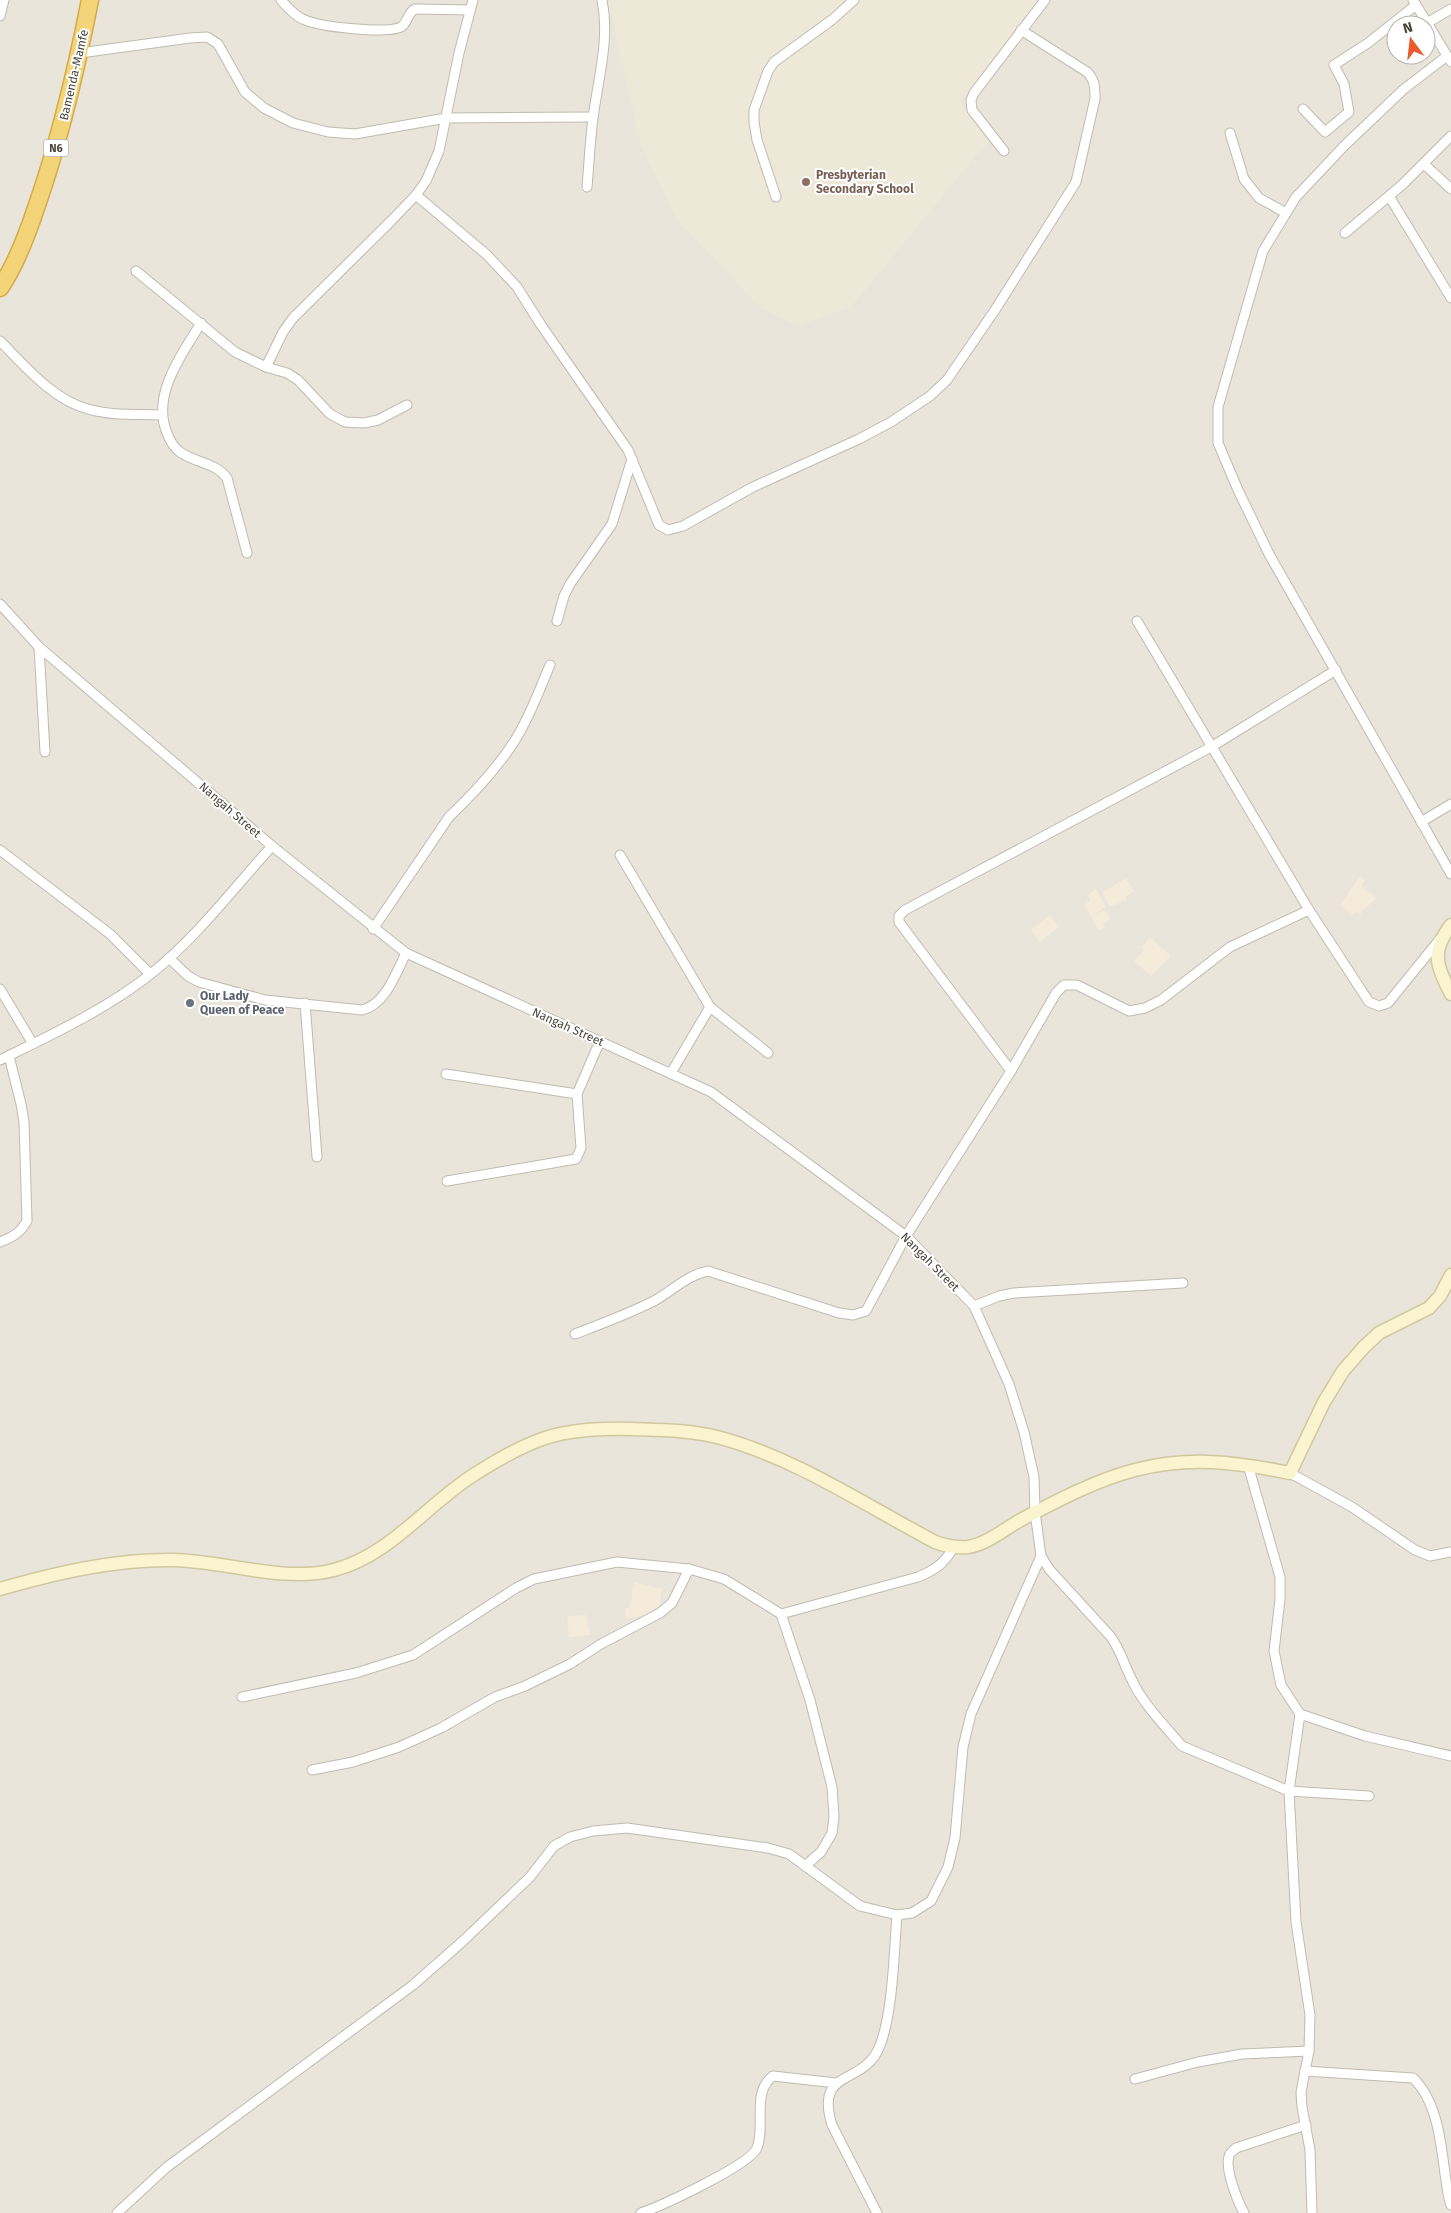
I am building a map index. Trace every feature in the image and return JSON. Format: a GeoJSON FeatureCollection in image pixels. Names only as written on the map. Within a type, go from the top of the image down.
{"type":"FeatureCollection","features":[{"type":"Feature","properties":{"kind":"highway","name":"Bamenda-Mamfe"},"geometry":{"type":"LineString","coordinates":[[0,288],[7,278],[30,225],[50,167],[69,99],[90,0]]}},
{"type":"Feature","properties":{"kind":"street"},"geometry":{"type":"LineString","coordinates":[[0,16],[4,0]]}},
{"type":"Feature","properties":{"kind":"street"},"geometry":{"type":"LineString","coordinates":[[282,0],[305,20],[330,27],[380,30],[400,28],[411,11],[415,10],[470,10]]}},
{"type":"Feature","properties":{"kind":"street"},"geometry":{"type":"LineString","coordinates":[[266,367],[283,332],[293,318],[416,196],[426,181],[438,150],[459,53],[474,0]]}},
{"type":"Feature","properties":{"kind":"street"},"geometry":{"type":"LineString","coordinates":[[587,187],[593,117],[604,44],[602,0]]}},
{"type":"Feature","properties":{"kind":"street"},"geometry":{"type":"LineString","coordinates":[[776,197],[757,140],[754,122],[754,110],[768,71],[774,62],[854,0]]}},
{"type":"Feature","properties":{"kind":"street"},"geometry":{"type":"LineString","coordinates":[[1004,151],[972,110],[971,100],[1045,0]]}},
{"type":"Feature","properties":{"kind":"street"},"geometry":{"type":"LineString","coordinates":[[1303,109],[1325,132],[1350,112],[1344,84],[1334,65],[1368,43],[1414,3],[1422,15]]}},
{"type":"Feature","properties":{"kind":"street"},"geometry":{"type":"LineString","coordinates":[[1436,18],[1451,9]]}},
{"type":"Feature","properties":{"kind":"street"},"geometry":{"type":"LineString","coordinates":[[416,196],[487,255],[516,286],[551,340],[614,428],[632,459],[648,503],[659,525],[668,530],[683,526],[753,487],[859,439],[891,422],[930,396],[946,380],[995,310],[1076,182],[1096,99],[1095,86],[1087,72],[1021,30]]}},
{"type":"Feature","properties":{"kind":"street"},"geometry":{"type":"LineString","coordinates":[[80,53],[206,37],[218,44],[245,92],[264,108],[293,123],[328,132],[355,134],[446,118],[593,117]]}},
{"type":"Feature","properties":{"kind":"street"},"geometry":{"type":"LineString","coordinates":[[1436,38],[1449,59],[1404,89],[1345,145],[1296,197],[1262,251],[1218,407],[1218,443],[1269,554],[1451,874]]}},
{"type":"Feature","properties":{"kind":"street"},"geometry":{"type":"LineString","coordinates":[[1230,133],[1244,179],[1259,198],[1286,213]]}},
{"type":"Feature","properties":{"kind":"street"},"geometry":{"type":"LineString","coordinates":[[1345,233],[1424,164],[1451,136]]}},
{"type":"Feature","properties":{"kind":"street"},"geometry":{"type":"LineString","coordinates":[[1424,164],[1451,189]]}},
{"type":"Feature","properties":{"kind":"street"},"geometry":{"type":"LineString","coordinates":[[1389,196],[1451,298]]}},
{"type":"Feature","properties":{"kind":"street"},"geometry":{"type":"LineString","coordinates":[[136,271],[235,352],[266,367],[288,373],[298,380],[330,414],[345,422],[364,423],[378,420],[407,405]]}},
{"type":"Feature","properties":{"kind":"street"},"geometry":{"type":"LineString","coordinates":[[201,323],[171,378],[164,398],[162,415],[171,443],[181,453],[212,465],[222,471],[227,478],[247,553]]}},
{"type":"Feature","properties":{"kind":"street"},"geometry":{"type":"LineString","coordinates":[[0,341],[45,384],[65,399],[86,409],[110,413],[162,415]]}},
{"type":"Feature","properties":{"kind":"street"},"geometry":{"type":"LineString","coordinates":[[557,621],[564,596],[570,584],[612,524],[632,459]]}},
{"type":"Feature","properties":{"kind":"street","name":"Nangah Street"},"geometry":{"type":"LineString","coordinates":[[1,606],[39,647],[272,846],[406,953],[711,1092],[906,1236],[974,1306],[1009,1384],[1024,1432],[1034,1477],[1035,1512],[1041,1556]]}},
{"type":"Feature","properties":{"kind":"street"},"geometry":{"type":"LineString","coordinates":[[1137,621],[1309,910],[1369,1002],[1379,1006],[1388,1003],[1451,926]]}},
{"type":"Feature","properties":{"kind":"street"},"geometry":{"type":"LineString","coordinates":[[39,647],[45,752]]}},
{"type":"Feature","properties":{"kind":"street"},"geometry":{"type":"LineString","coordinates":[[373,928],[449,817],[464,805],[512,744],[522,728],[550,665]]}},
{"type":"Feature","properties":{"kind":"street"},"geometry":{"type":"LineString","coordinates":[[1011,1071],[899,922],[899,916],[905,910],[1211,747],[1336,670]]}},
{"type":"Feature","properties":{"kind":"street"},"geometry":{"type":"LineString","coordinates":[[1421,822],[1451,804]]}},
{"type":"Feature","properties":{"kind":"street"},"geometry":{"type":"LineString","coordinates":[[0,1242],[14,1237],[27,1221],[24,1122],[21,1104],[4,1058],[104,1005],[150,974],[169,958],[272,846]]}},
{"type":"Feature","properties":{"kind":"street"},"geometry":{"type":"LineString","coordinates":[[0,850],[110,934],[150,974]]}},
{"type":"Feature","properties":{"kind":"street"},"geometry":{"type":"LineString","coordinates":[[620,855],[710,1006],[768,1053]]}},
{"type":"Feature","properties":{"kind":"street"},"geometry":{"type":"LineString","coordinates":[[575,1334],[656,1300],[697,1274],[708,1272],[839,1313],[853,1315],[866,1311],[906,1236],[1011,1071],[1056,993],[1064,985],[1076,985],[1129,1011],[1145,1008],[1161,1000],[1230,947],[1309,910]]}},
{"type":"Feature","properties":{"kind":"street"},"geometry":{"type":"LineString","coordinates":[[1440,939],[1437,958],[1442,975],[1451,994]]}},
{"type":"Feature","properties":{"kind":"street"},"geometry":{"type":"LineString","coordinates":[[169,958],[188,976],[200,982],[265,1000],[362,1010],[374,1006],[381,998],[406,953]]}},
{"type":"Feature","properties":{"kind":"street"},"geometry":{"type":"LineString","coordinates":[[0,989],[33,1044]]}},
{"type":"Feature","properties":{"kind":"street"},"geometry":{"type":"LineString","coordinates":[[305,1003],[318,1157]]}},
{"type":"Feature","properties":{"kind":"street"},"geometry":{"type":"LineString","coordinates":[[671,1073],[710,1006]]}},
{"type":"Feature","properties":{"kind":"street"},"geometry":{"type":"LineString","coordinates":[[447,1181],[576,1159],[581,1148],[577,1094],[600,1041]]}},
{"type":"Feature","properties":{"kind":"street"},"geometry":{"type":"LineString","coordinates":[[446,1074],[577,1094]]}},
{"type":"Feature","properties":{"kind":"street"},"geometry":{"type":"LineString","coordinates":[[1290,1472],[1324,1402],[1343,1372],[1364,1347],[1379,1333],[1429,1308],[1440,1296],[1451,1275]]}},
{"type":"Feature","properties":{"kind":"street"},"geometry":{"type":"LineString","coordinates":[[974,1306],[999,1296],[1014,1293],[1183,1283]]}},
{"type":"Feature","properties":{"kind":"street"},"geometry":{"type":"LineString","coordinates":[[0,1589],[78,1570],[137,1561],[173,1560],[206,1562],[305,1574],[332,1571],[355,1563],[380,1550],[408,1529],[444,1496],[474,1475],[538,1440],[562,1433],[609,1428],[647,1429],[715,1436],[759,1451],[802,1470],[935,1542],[953,1548],[970,1546],[988,1540],[1035,1512],[1134,1470],[1203,1461],[1248,1465],[1290,1472],[1352,1507],[1414,1550],[1430,1556],[1451,1552]]}},
{"type":"Feature","properties":{"kind":"street"},"geometry":{"type":"LineString","coordinates":[[1248,1465],[1280,1577],[1280,1600],[1274,1651],[1281,1685],[1300,1714],[1365,1736],[1451,1756]]}},
{"type":"Feature","properties":{"kind":"street"},"geometry":{"type":"LineString","coordinates":[[781,1614],[918,1577],[936,1570],[946,1561],[953,1548]]}},
{"type":"Feature","properties":{"kind":"street"},"geometry":{"type":"LineString","coordinates":[[1041,1556],[1049,1570],[1111,1637],[1119,1649],[1132,1680],[1142,1697],[1182,1746],[1289,1791],[1369,1796]]}},
{"type":"Feature","properties":{"kind":"street"},"geometry":{"type":"LineString","coordinates":[[117,2213],[167,2167],[413,1985],[463,1941],[530,1877],[554,1846],[570,1837],[627,1828],[768,1848],[789,1854],[860,1906],[897,1915],[912,1913],[931,1901],[948,1867],[955,1838],[963,1747],[971,1714],[1041,1556]]}},
{"type":"Feature","properties":{"kind":"street"},"geometry":{"type":"LineString","coordinates":[[242,1697],[356,1673],[413,1655],[516,1588],[534,1579],[617,1562],[689,1569],[724,1579],[781,1614],[810,1700],[832,1787],[834,1817],[832,1833],[821,1852],[805,1866]]}},
{"type":"Feature","properties":{"kind":"street"},"geometry":{"type":"LineString","coordinates":[[312,1770],[353,1762],[398,1747],[441,1728],[494,1697],[525,1686],[570,1664],[601,1644],[660,1613],[672,1603],[689,1569]]}},
{"type":"Feature","properties":{"kind":"street"},"geometry":{"type":"LineString","coordinates":[[1300,1714],[1289,1791],[1296,1922],[1310,2015],[1309,2051],[1301,2092],[1310,2150],[1312,2213]]}},
{"type":"Feature","properties":{"kind":"street"},"geometry":{"type":"LineString","coordinates":[[877,2213],[828,2111],[829,2097],[836,2083],[864,2067],[876,2052],[889,1999],[897,1915]]}},
{"type":"Feature","properties":{"kind":"street"},"geometry":{"type":"LineString","coordinates":[[1134,2079],[1198,2062],[1242,2054],[1309,2051]]}},
{"type":"Feature","properties":{"kind":"street"},"geometry":{"type":"LineString","coordinates":[[1305,2071],[1413,2078],[1422,2086],[1430,2102],[1441,2146],[1451,2205]]}},
{"type":"Feature","properties":{"kind":"street"},"geometry":{"type":"LineString","coordinates":[[641,2213],[692,2190],[750,2158],[757,2149],[759,2139],[762,2092],[766,2081],[773,2076],[836,2083]]}},
{"type":"Feature","properties":{"kind":"street"},"geometry":{"type":"LineString","coordinates":[[1244,2213],[1228,2164],[1230,2154],[1236,2148],[1306,2125]]}},
{"type":"Feature","properties":{"kind":"shaded area"},"geometry":{"type":"Polygon","coordinates":[[[0,0],[1451,0],[1451,2213],[0,2213],[0,0]]]}},
{"type":"Feature","properties":{"kind":"shaded area","name":"Presbyterian Secondary School"},"geometry":{"type":"Polygon","coordinates":[[[608,0],[1037,0],[960,103],[991,138],[851,307],[797,326],[761,308],[677,220],[641,145],[608,0]]]}},
{"type":"Feature","properties":{"kind":"shaded area"},"geometry":{"type":"Polygon","coordinates":[[[1360,876],[1365,880],[1361,886],[1377,898],[1361,912],[1360,917],[1359,913],[1356,912],[1353,915],[1340,905],[1360,876]]]}},
{"type":"Feature","properties":{"kind":"shaded area"},"geometry":{"type":"Polygon","coordinates":[[[1126,878],[1134,891],[1126,897],[1127,899],[1110,907],[1102,893],[1126,878]]]}},
{"type":"Feature","properties":{"kind":"shaded area"},"geometry":{"type":"Polygon","coordinates":[[[1096,889],[1106,907],[1092,916],[1104,910],[1111,919],[1103,924],[1105,927],[1099,931],[1084,905],[1091,900],[1087,895],[1096,889]]]}},
{"type":"Feature","properties":{"kind":"shaded area"},"geometry":{"type":"Polygon","coordinates":[[[1050,915],[1059,927],[1040,942],[1031,930],[1050,915]]]}},
{"type":"Feature","properties":{"kind":"shaded area"},"geometry":{"type":"Polygon","coordinates":[[[1150,937],[1171,956],[1151,976],[1134,961],[1144,950],[1141,948],[1150,937]]]}},
{"type":"Feature","properties":{"kind":"shaded area"},"geometry":{"type":"Polygon","coordinates":[[[634,1582],[662,1589],[659,1609],[653,1608],[652,1615],[626,1619],[625,1608],[630,1608],[634,1582]]]}},
{"type":"Feature","properties":{"kind":"shaded area"},"geometry":{"type":"Polygon","coordinates":[[[586,1615],[590,1635],[569,1637],[567,1616],[586,1615]]]}},
{"type":"Feature","properties":{"kind":"place","name":"Presbyterian Secondary School"},"geometry":{"type":"Point","coordinates":[806,182]}},
{"type":"Feature","properties":{"kind":"place","name":"Our Lady Queen of Peace"},"geometry":{"type":"Point","coordinates":[190,1003]}}]}
